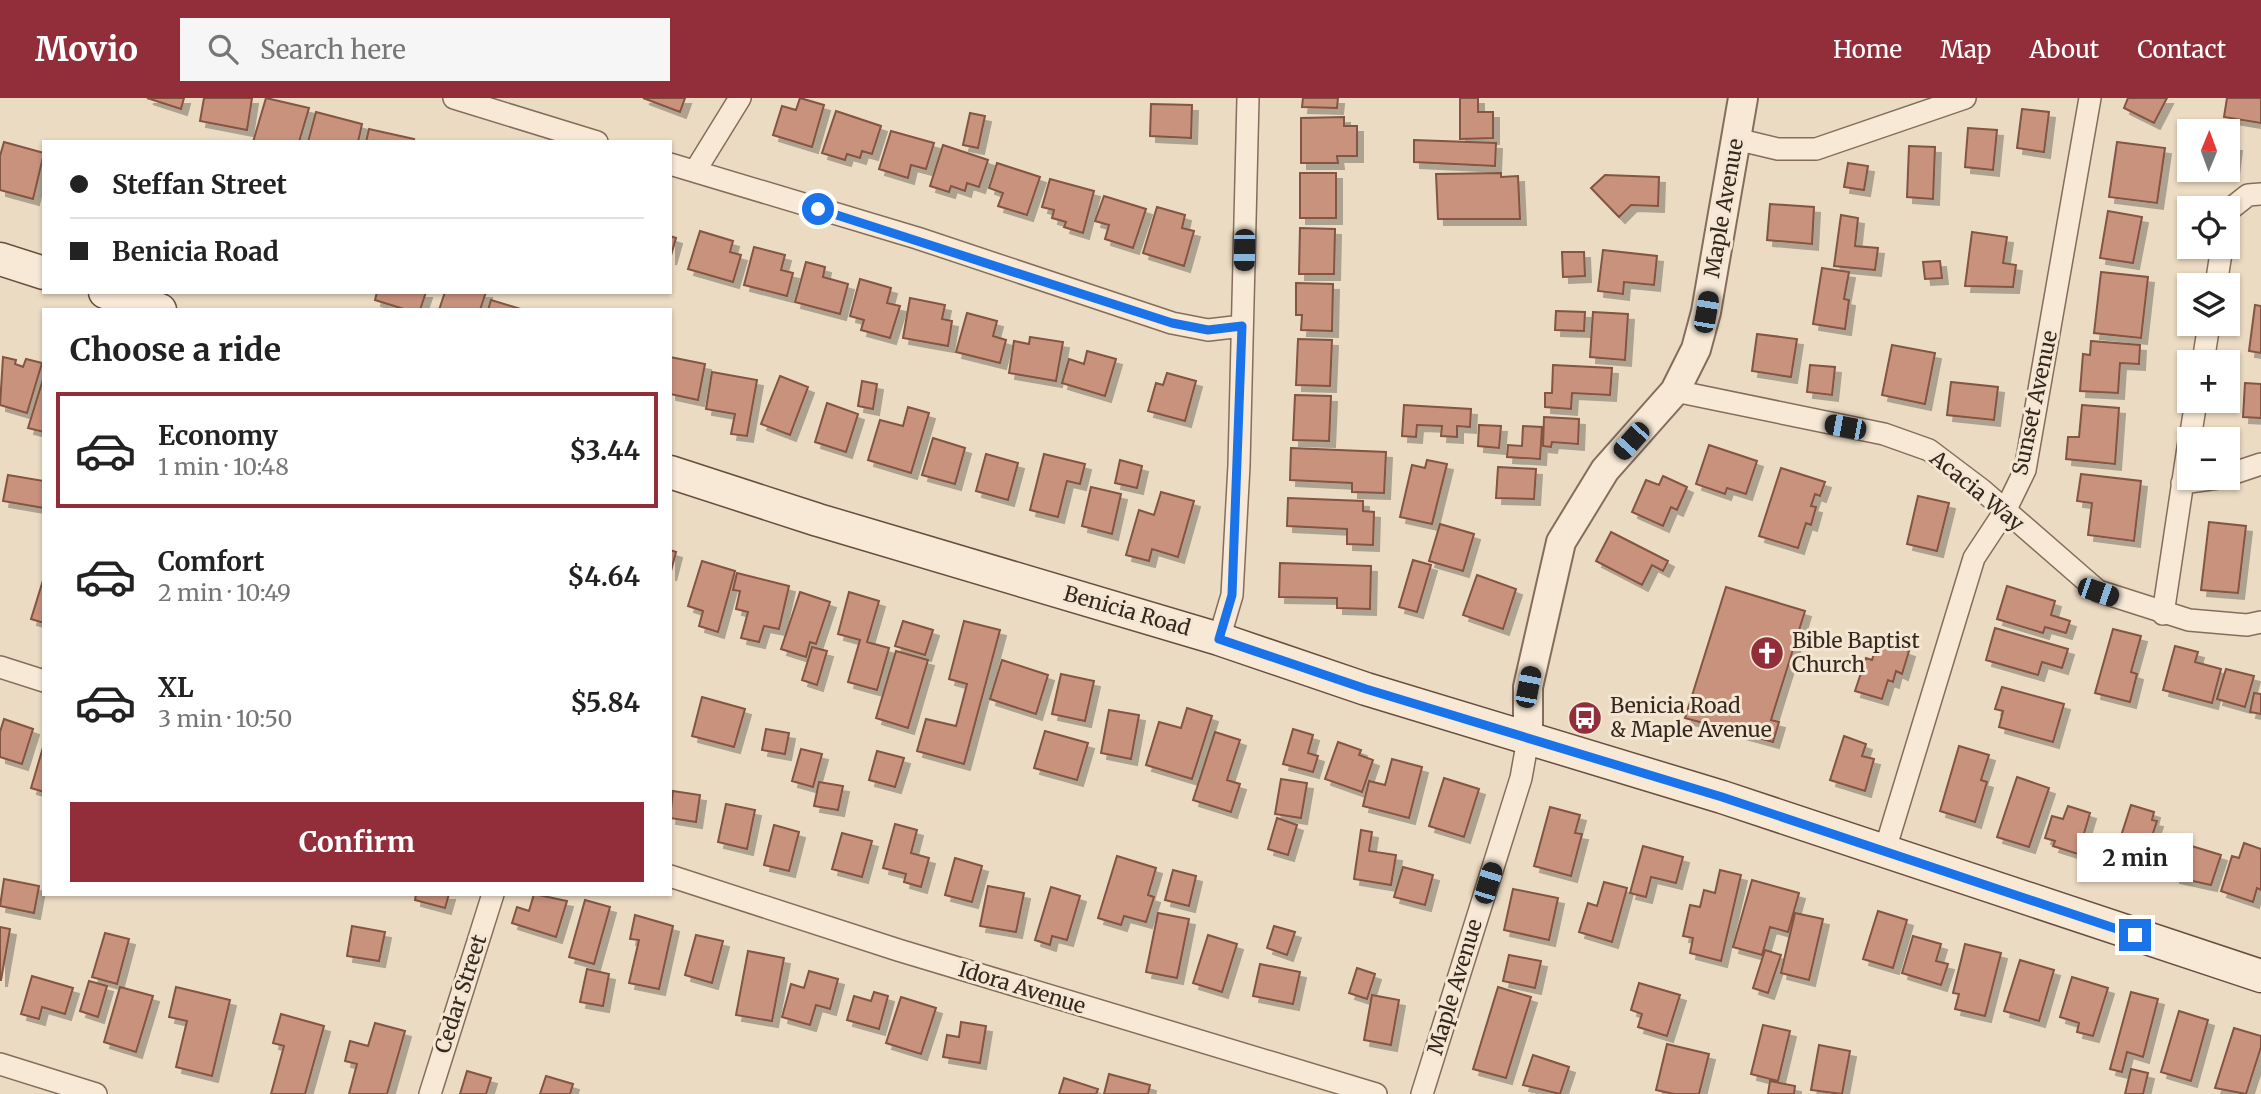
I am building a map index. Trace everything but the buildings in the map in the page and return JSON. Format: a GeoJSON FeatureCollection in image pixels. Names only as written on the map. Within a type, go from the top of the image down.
{"type":"FeatureCollection","features":[{"type":"Feature","properties":{"kind":"main road"},"geometry":{"type":"LineString","coordinates":[[0,259],[42,272]]}},
{"type":"Feature","properties":{"kind":"main road"},"geometry":{"type":"LineString","coordinates":[[111,294],[154,308]]}},
{"type":"Feature","properties":{"kind":"main road","name":"Benicia Road"},"geometry":{"type":"LineString","coordinates":[[672,473],[914,549],[1219,639],[1528,739],[1722,797],[2261,976]]}},
{"type":"Feature","properties":{"kind":"street"},"geometry":{"type":"LineString","coordinates":[[454,98],[590,140]]}},
{"type":"Feature","properties":{"kind":"street"},"geometry":{"type":"LineString","coordinates":[[695,172],[740,98]]}},
{"type":"Feature","properties":{"kind":"street"},"geometry":{"type":"LineString","coordinates":[[1219,639],[1232,595],[1248,98]]}},
{"type":"Feature","properties":{"kind":"street","name":"Maple Avenue"},"geometry":{"type":"LineString","coordinates":[[1422,1094],[1521,778],[1528,739],[1528,687],[1561,542],[1605,470],[1675,391],[1696,349],[1706,312],[1743,98]]}},
{"type":"Feature","properties":{"kind":"street"},"geometry":{"type":"LineString","coordinates":[[1737,139],[1778,149],[1816,149],[1965,98]]}},
{"type":"Feature","properties":{"kind":"street","name":"Sunset Avenue"},"geometry":{"type":"LineString","coordinates":[[1884,853],[1974,558],[2005,511],[2025,470],[2090,98]]}},
{"type":"Feature","properties":{"kind":"street"},"geometry":{"type":"LineString","coordinates":[[672,165],[917,238],[1172,323],[1208,330],[1242,326]]}},
{"type":"Feature","properties":{"kind":"street"},"geometry":{"type":"LineString","coordinates":[[2240,201],[2248,194],[2261,194]]}},
{"type":"Feature","properties":{"kind":"street","name":"Acacia Way"},"geometry":{"type":"LineString","coordinates":[[1675,391],[1884,434],[1928,450],[2005,511],[2098,592],[2163,614],[2247,625],[2261,622]]}},
{"type":"Feature","properties":{"kind":"street"},"geometry":{"type":"LineString","coordinates":[[2240,471],[2261,464]]}},
{"type":"Feature","properties":{"kind":"street"},"geometry":{"type":"LineString","coordinates":[[2163,614],[2181,490]]}},
{"type":"Feature","properties":{"kind":"street"},"geometry":{"type":"LineString","coordinates":[[0,667],[42,680]]}},
{"type":"Feature","properties":{"kind":"street","name":"Idora Avenue"},"geometry":{"type":"LineString","coordinates":[[672,877],[898,950],[1376,1094]]}},
{"type":"Feature","properties":{"kind":"street","name":"Cedar Street"},"geometry":{"type":"LineString","coordinates":[[430,1094],[492,896]]}},
{"type":"Feature","properties":{"kind":"street"},"geometry":{"type":"LineString","coordinates":[[0,1064],[96,1094]]}},
{"type":"Feature","properties":{"kind":"place","name":"Bible Baptist Church"},"geometry":{"type":"Point","coordinates":[1767,653]}},
{"type":"Feature","properties":{"kind":"place","name":"Benicia Road & Maple Avenue"},"geometry":{"type":"Point","coordinates":[1585,718]}},
{"type":"Feature","properties":{"kind":"route"},"geometry":{"type":"LineString","coordinates":[[818,209],[917,238],[1172,323],[1208,330],[1242,326],[1239,465],[1232,595],[1219,639],[1366,689],[1722,797],[2135,935]]}}]}
